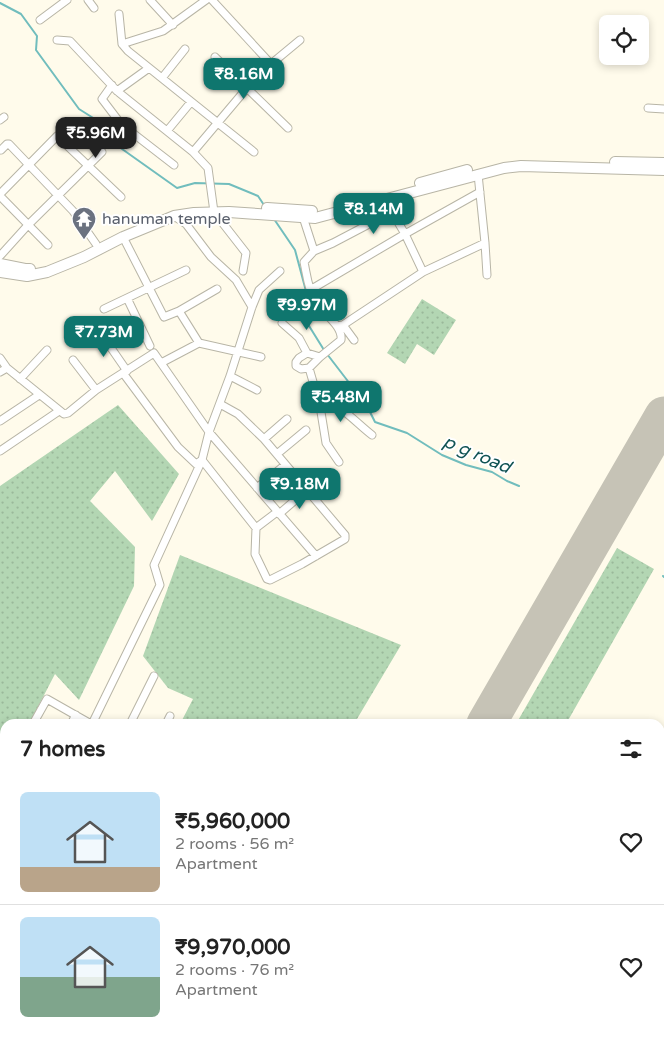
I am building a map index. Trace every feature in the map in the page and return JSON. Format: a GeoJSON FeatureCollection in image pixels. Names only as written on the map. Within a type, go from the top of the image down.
{"type":"FeatureCollection","features":[{"type":"Feature","properties":{"kind":"highway"},"geometry":{"type":"LineString","coordinates":[[0,264],[26,270],[43,267],[83,251],[124,230],[167,212],[214,209],[282,212],[314,211],[503,161],[664,163]]}},
{"type":"Feature","properties":{"kind":"highway"},"geometry":{"type":"LineString","coordinates":[[282,212],[315,218],[478,174],[521,166],[664,170]]}},
{"type":"Feature","properties":{"kind":"highway"},"geometry":{"type":"LineString","coordinates":[[0,272],[27,276],[48,272],[84,257],[123,237],[174,216],[214,209]]}},
{"type":"Feature","properties":{"kind":"street"},"geometry":{"type":"LineString","coordinates":[[40,20],[67,0]]}},
{"type":"Feature","properties":{"kind":"street"},"geometry":{"type":"LineString","coordinates":[[88,0],[94,8]]}},
{"type":"Feature","properties":{"kind":"street"},"geometry":{"type":"LineString","coordinates":[[150,0],[173,25]]}},
{"type":"Feature","properties":{"kind":"street"},"geometry":{"type":"LineString","coordinates":[[122,44],[163,31],[206,0]]}},
{"type":"Feature","properties":{"kind":"street"},"geometry":{"type":"LineString","coordinates":[[212,0],[272,64]]}},
{"type":"Feature","properties":{"kind":"street"},"geometry":{"type":"LineString","coordinates":[[119,14],[122,44],[128,51],[254,152]]}},
{"type":"Feature","properties":{"kind":"street"},"geometry":{"type":"LineString","coordinates":[[57,40],[70,40],[117,91],[193,152],[208,168],[214,209],[246,253],[243,271]]}},
{"type":"Feature","properties":{"kind":"street"},"geometry":{"type":"LineString","coordinates":[[193,152],[247,88],[300,40]]}},
{"type":"Feature","properties":{"kind":"street"},"geometry":{"type":"LineString","coordinates":[[162,78],[185,49]]}},
{"type":"Feature","properties":{"kind":"street"},"geometry":{"type":"LineString","coordinates":[[214,56],[288,128]]}},
{"type":"Feature","properties":{"kind":"street"},"geometry":{"type":"LineString","coordinates":[[117,91],[149,68]]}},
{"type":"Feature","properties":{"kind":"street"},"geometry":{"type":"LineString","coordinates":[[112,86],[102,99],[119,122],[174,165]]}},
{"type":"Feature","properties":{"kind":"street"},"geometry":{"type":"LineString","coordinates":[[167,131],[191,102]]}},
{"type":"Feature","properties":{"kind":"street"},"geometry":{"type":"LineString","coordinates":[[648,108],[664,109]]}},
{"type":"Feature","properties":{"kind":"street"},"geometry":{"type":"LineString","coordinates":[[48,244],[0,195],[57,136],[121,197]]}},
{"type":"Feature","properties":{"kind":"street"},"geometry":{"type":"LineString","coordinates":[[1,150],[9,144],[73,211],[96,244]]}},
{"type":"Feature","properties":{"kind":"street"},"geometry":{"type":"LineString","coordinates":[[0,256],[28,224],[102,152]]}},
{"type":"Feature","properties":{"kind":"street"},"geometry":{"type":"LineString","coordinates":[[478,174],[487,275]]}},
{"type":"Feature","properties":{"kind":"street"},"geometry":{"type":"LineString","coordinates":[[310,290],[480,192]]}},
{"type":"Feature","properties":{"kind":"street"},"geometry":{"type":"LineString","coordinates":[[381,200],[392,212],[424,272]]}},
{"type":"Feature","properties":{"kind":"street"},"geometry":{"type":"LineString","coordinates":[[354,340],[316,303],[310,290],[304,262],[314,251],[333,244],[392,212]]}},
{"type":"Feature","properties":{"kind":"street"},"geometry":{"type":"LineString","coordinates":[[174,216],[186,224],[210,256],[236,280],[252,307]]}},
{"type":"Feature","properties":{"kind":"street"},"geometry":{"type":"LineString","coordinates":[[303,217],[314,251]]}},
{"type":"Feature","properties":{"kind":"street"},"geometry":{"type":"LineString","coordinates":[[123,237],[164,317],[179,311],[218,289]]}},
{"type":"Feature","properties":{"kind":"street"},"geometry":{"type":"LineString","coordinates":[[340,326],[424,272],[485,243]]}},
{"type":"Feature","properties":{"kind":"street"},"geometry":{"type":"LineString","coordinates":[[104,309],[186,270]]}},
{"type":"Feature","properties":{"kind":"street"},"geometry":{"type":"LineString","coordinates":[[93,719],[160,585],[154,565],[202,460],[209,432],[259,290],[280,271]]}},
{"type":"Feature","properties":{"kind":"street"},"geometry":{"type":"LineString","coordinates":[[127,298],[150,346]]}},
{"type":"Feature","properties":{"kind":"street"},"geometry":{"type":"LineString","coordinates":[[179,311],[199,343]]}},
{"type":"Feature","properties":{"kind":"street"},"geometry":{"type":"LineString","coordinates":[[282,323],[299,338],[307,353]]}},
{"type":"Feature","properties":{"kind":"street"},"geometry":{"type":"LineString","coordinates":[[320,356],[307,353],[299,358],[296,366],[301,369],[309,368],[320,356],[337,344],[342,336],[340,326]]}},
{"type":"Feature","properties":{"kind":"street"},"geometry":{"type":"LineString","coordinates":[[100,332],[125,372],[178,447],[196,464],[202,460]]}},
{"type":"Feature","properties":{"kind":"street"},"geometry":{"type":"LineString","coordinates":[[161,363],[199,343],[261,357]]}},
{"type":"Feature","properties":{"kind":"street"},"geometry":{"type":"LineString","coordinates":[[20,379],[47,350]]}},
{"type":"Feature","properties":{"kind":"street"},"geometry":{"type":"LineString","coordinates":[[0,358],[7,368],[64,414],[68,413],[96,390],[154,353],[209,432],[316,556]]}},
{"type":"Feature","properties":{"kind":"street"},"geometry":{"type":"LineString","coordinates":[[73,360],[96,390]]}},
{"type":"Feature","properties":{"kind":"street"},"geometry":{"type":"LineString","coordinates":[[0,372],[7,368]]}},
{"type":"Feature","properties":{"kind":"street"},"geometry":{"type":"LineString","coordinates":[[309,368],[326,443],[339,462]]}},
{"type":"Feature","properties":{"kind":"street"},"geometry":{"type":"LineString","coordinates":[[230,376],[257,390]]}},
{"type":"Feature","properties":{"kind":"street"},"geometry":{"type":"LineString","coordinates":[[0,421],[39,395]]}},
{"type":"Feature","properties":{"kind":"street"},"geometry":{"type":"LineString","coordinates":[[317,398],[328,400],[341,407],[372,435]]}},
{"type":"Feature","properties":{"kind":"street"},"geometry":{"type":"LineString","coordinates":[[202,460],[256,528],[255,554],[267,579],[270,580],[345,539],[345,535],[264,439],[238,414],[220,404]]}},
{"type":"Feature","properties":{"kind":"street"},"geometry":{"type":"LineString","coordinates":[[0,451],[59,411]]}},
{"type":"Feature","properties":{"kind":"street"},"geometry":{"type":"LineString","coordinates":[[264,439],[287,420]]}},
{"type":"Feature","properties":{"kind":"street"},"geometry":{"type":"LineString","coordinates":[[277,454],[306,430]]}},
{"type":"Feature","properties":{"kind":"street"},"geometry":{"type":"LineString","coordinates":[[257,488],[285,465]]}},
{"type":"Feature","properties":{"kind":"street"},"geometry":{"type":"LineString","coordinates":[[256,528],[307,490]]}},
{"type":"Feature","properties":{"kind":"street"},"geometry":{"type":"LineString","coordinates":[[132,719],[154,676]]}},
{"type":"Feature","properties":{"kind":"street"},"geometry":{"type":"LineString","coordinates":[[36,719],[47,699],[83,719]]}},
{"type":"Feature","properties":{"kind":"street"},"geometry":{"type":"LineString","coordinates":[[74,719],[76,715]]}},
{"type":"Feature","properties":{"kind":"green space"},"geometry":{"type":"Polygon","coordinates":[[[422,299],[456,320],[434,355],[417,344],[405,364],[387,353],[422,299]]]}},
{"type":"Feature","properties":{"kind":"green space"},"geometry":{"type":"Polygon","coordinates":[[[118,405],[179,474],[152,521],[115,471],[90,501],[135,547],[134,586],[79,700],[55,674],[32,719],[0,719],[0,486],[118,405]]]}},
{"type":"Feature","properties":{"kind":"green space"},"geometry":{"type":"Polygon","coordinates":[[[617,548],[654,569],[569,719],[519,719],[617,548]]]}},
{"type":"Feature","properties":{"kind":"green space"},"geometry":{"type":"Polygon","coordinates":[[[180,555],[401,645],[357,719],[183,719],[193,699],[168,688],[143,656],[180,555]]]}},
{"type":"Feature","properties":{"kind":"waterway"},"geometry":{"type":"LineString","coordinates":[[0,3],[21,14],[37,36],[36,50],[79,109],[98,121],[110,132],[115,144],[177,188],[195,183],[229,184],[258,196],[264,205]]}},
{"type":"Feature","properties":{"kind":"waterway"},"geometry":{"type":"LineString","coordinates":[[274,219],[295,250],[310,306],[301,313],[324,350]]}},
{"type":"Feature","properties":{"kind":"waterway","name":"p g road"},"geometry":{"type":"LineString","coordinates":[[327,354],[367,406],[375,422],[407,433],[442,455],[466,465],[492,472],[519,486]]}},
{"type":"Feature","properties":{"kind":"runway"},"geometry":{"type":"LineString","coordinates":[[489,719],[664,416]]}},
{"type":"Feature","properties":{"kind":"place","name":"hanuman temple"},"geometry":{"type":"Point","coordinates":[84,240]}}]}
